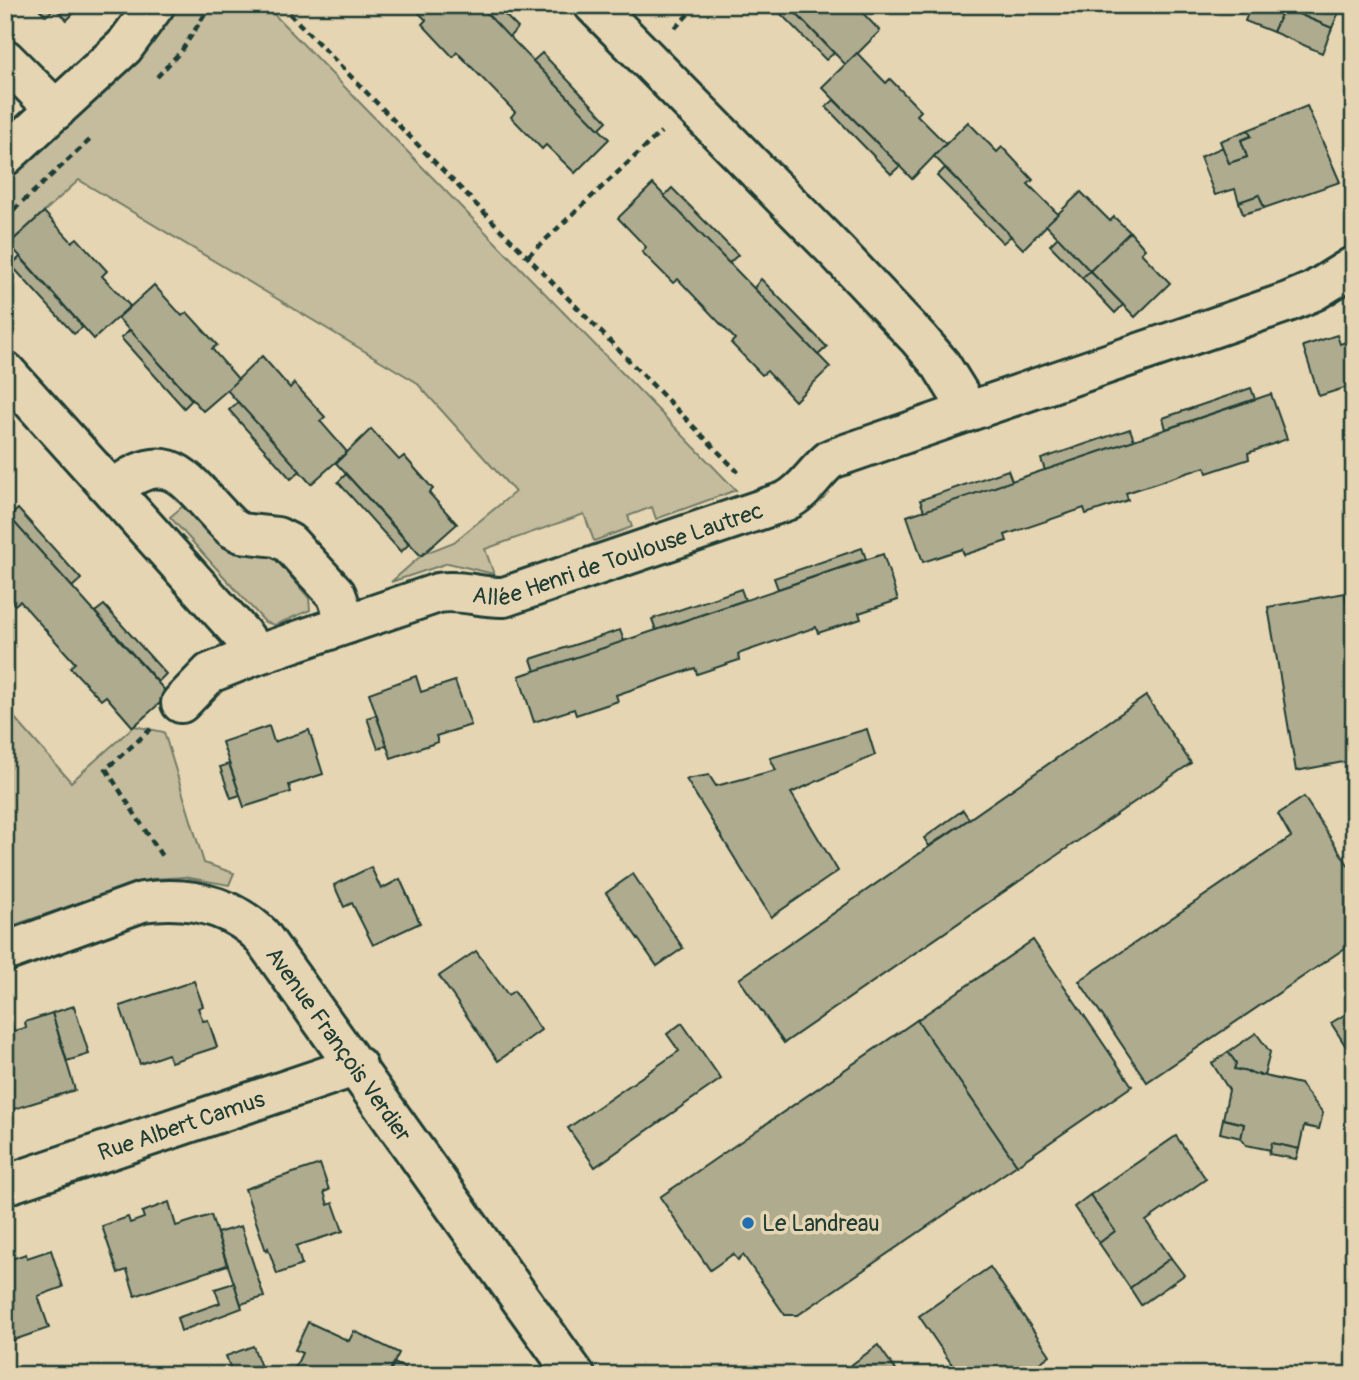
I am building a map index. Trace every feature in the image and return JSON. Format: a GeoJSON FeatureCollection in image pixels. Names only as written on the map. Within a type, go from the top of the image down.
{"type":"FeatureCollection","features":[{"type":"Feature","properties":{"kind":"street"},"geometry":{"type":"LineString","coordinates":[[5,156],[124,47],[155,5]]}},
{"type":"Feature","properties":{"kind":"street"},"geometry":{"type":"LineString","coordinates":[[594,5],[919,339],[941,365],[967,412]]}},
{"type":"Feature","properties":{"kind":"street"},"geometry":{"type":"LineString","coordinates":[[5,59],[56,110]]}},
{"type":"Feature","properties":{"kind":"street","name":"Allée Henri de Toulouse Lautrec"},"geometry":{"type":"LineString","coordinates":[[181,703],[210,673],[347,624],[447,591],[492,598],[504,597],[795,497],[818,469],[831,459],[1288,302],[1354,266]]}},
{"type":"Feature","properties":{"kind":"street"},"geometry":{"type":"LineString","coordinates":[[5,371],[245,638],[253,656]]}},
{"type":"Feature","properties":{"kind":"street"},"geometry":{"type":"LineString","coordinates":[[113,491],[127,478],[140,471],[164,469],[180,474],[232,528],[241,533],[277,537],[289,543],[336,594],[347,624]]}},
{"type":"Feature","properties":{"kind":"street","name":"Avenue François Verdier"},"geometry":{"type":"LineString","coordinates":[[5,952],[142,902],[190,901],[215,906],[236,915],[254,928],[357,1066],[575,1375]]}},
{"type":"Feature","properties":{"kind":"street","name":"Rue Albert Camus"},"geometry":{"type":"LineString","coordinates":[[5,1185],[357,1066]]}},
{"type":"Feature","properties":{"kind":"path"},"geometry":{"type":"LineString","coordinates":[[281,5],[771,505]]}},
{"type":"Feature","properties":{"kind":"path"},"geometry":{"type":"LineString","coordinates":[[528,256],[690,104]]}},
{"type":"Feature","properties":{"kind":"path"},"geometry":{"type":"LineString","coordinates":[[181,703],[106,769],[190,901]]}},
{"type":"Feature","properties":{"kind":"shaded area"},"geometry":{"type":"Polygon","coordinates":[[[176,5],[265,5],[736,490],[656,519],[652,507],[628,516],[632,527],[594,541],[584,514],[485,549],[494,574],[448,563],[391,582],[423,554],[454,542],[515,492],[416,382],[79,180],[5,247],[5,177],[141,53],[176,5]]]}},
{"type":"Feature","properties":{"kind":"shaded area"},"geometry":{"type":"Polygon","coordinates":[[[183,506],[221,546],[238,553],[264,552],[274,557],[309,598],[310,610],[275,625],[265,622],[170,517],[183,506]]]}},
{"type":"Feature","properties":{"kind":"shaded area"},"geometry":{"type":"Polygon","coordinates":[[[5,707],[71,782],[134,726],[164,732],[204,863],[234,873],[229,885],[184,877],[151,879],[5,928],[5,707]]]}},
{"type":"Feature","properties":{"kind":"building"},"geometry":{"type":"Polygon","coordinates":[[[35,5],[52,5],[55,8],[46,16],[35,5]]]}},
{"type":"Feature","properties":{"kind":"building"},"geometry":{"type":"Polygon","coordinates":[[[52,5],[82,5],[67,20],[52,5]]]}},
{"type":"Feature","properties":{"kind":"building"},"geometry":{"type":"Polygon","coordinates":[[[411,5],[479,5],[609,139],[575,173],[546,145],[542,149],[511,117],[515,112],[457,52],[453,57],[422,24],[426,20],[411,5]]]}},
{"type":"Feature","properties":{"kind":"building"},"geometry":{"type":"Polygon","coordinates":[[[479,5],[495,5],[518,28],[509,37],[479,5]]]}},
{"type":"Feature","properties":{"kind":"building"},"geometry":{"type":"Polygon","coordinates":[[[772,5],[788,5],[834,53],[826,60],[772,5]]]}},
{"type":"Feature","properties":{"kind":"building"},"geometry":{"type":"Polygon","coordinates":[[[788,5],[855,5],[880,31],[846,65],[788,5]]]}},
{"type":"Feature","properties":{"kind":"building"},"geometry":{"type":"Polygon","coordinates":[[[1251,5],[1342,5],[1332,28],[1284,8],[1273,32],[1245,21],[1251,5]]]}},
{"type":"Feature","properties":{"kind":"building"},"geometry":{"type":"Polygon","coordinates":[[[1284,8],[1332,28],[1322,53],[1273,32],[1284,8]]]}},
{"type":"Feature","properties":{"kind":"building"},"geometry":{"type":"Polygon","coordinates":[[[542,53],[607,121],[599,129],[533,61],[542,53]]]}},
{"type":"Feature","properties":{"kind":"building"},"geometry":{"type":"Polygon","coordinates":[[[857,53],[886,83],[890,79],[921,111],[917,115],[946,144],[912,179],[822,87],[857,53]]]}},
{"type":"Feature","properties":{"kind":"building"},"geometry":{"type":"Polygon","coordinates":[[[834,100],[900,166],[891,174],[826,107],[834,100]]]}},
{"type":"Feature","properties":{"kind":"building"},"geometry":{"type":"Polygon","coordinates":[[[1307,106],[1340,182],[1264,208],[1259,195],[1239,202],[1235,189],[1215,195],[1200,157],[1223,147],[1229,163],[1247,157],[1241,140],[1251,136],[1248,130],[1307,106]]]}},
{"type":"Feature","properties":{"kind":"building"},"geometry":{"type":"Polygon","coordinates":[[[968,122],[997,152],[1002,147],[1033,180],[1028,184],[1058,214],[1023,249],[934,156],[968,122]]]}},
{"type":"Feature","properties":{"kind":"building"},"geometry":{"type":"Polygon","coordinates":[[[1248,130],[1251,136],[1241,140],[1247,157],[1229,163],[1220,141],[1248,130]]]}},
{"type":"Feature","properties":{"kind":"building"},"geometry":{"type":"Polygon","coordinates":[[[945,168],[1011,236],[1003,243],[937,176],[945,168]]]}},
{"type":"Feature","properties":{"kind":"building"},"geometry":{"type":"Polygon","coordinates":[[[653,184],[830,367],[795,401],[767,371],[762,375],[731,343],[735,339],[678,279],[673,283],[642,252],[646,247],[618,218],[653,184]]]}},
{"type":"Feature","properties":{"kind":"building"},"geometry":{"type":"Polygon","coordinates":[[[672,188],[738,255],[729,263],[664,196],[672,188]]]}},
{"type":"Feature","properties":{"kind":"building"},"geometry":{"type":"Polygon","coordinates":[[[1081,192],[1110,221],[1114,217],[1130,232],[1090,271],[1046,225],[1081,192]]]}},
{"type":"Feature","properties":{"kind":"building"},"geometry":{"type":"Polygon","coordinates":[[[1259,195],[1264,208],[1243,214],[1239,202],[1259,195]]]}},
{"type":"Feature","properties":{"kind":"building"},"geometry":{"type":"Polygon","coordinates":[[[44,212],[72,242],[77,238],[107,271],[102,276],[130,306],[94,339],[9,244],[44,212]]]}},
{"type":"Feature","properties":{"kind":"building"},"geometry":{"type":"Polygon","coordinates":[[[1130,232],[1145,249],[1141,253],[1170,283],[1135,317],[1090,271],[1130,232]]]}},
{"type":"Feature","properties":{"kind":"building"},"geometry":{"type":"Polygon","coordinates":[[[1058,237],[1090,271],[1082,278],[1050,245],[1058,237]]]}},
{"type":"Feature","properties":{"kind":"building"},"geometry":{"type":"Polygon","coordinates":[[[20,257],[83,327],[74,334],[11,265],[20,257]]]}},
{"type":"Feature","properties":{"kind":"building"},"geometry":{"type":"Polygon","coordinates":[[[1090,271],[1123,305],[1115,313],[1082,278],[1090,271]]]}},
{"type":"Feature","properties":{"kind":"building"},"geometry":{"type":"Polygon","coordinates":[[[761,279],[827,347],[818,355],[754,288],[761,279]]]}},
{"type":"Feature","properties":{"kind":"building"},"geometry":{"type":"Polygon","coordinates":[[[154,285],[182,316],[187,312],[217,345],[212,349],[239,380],[203,411],[118,318],[154,285]]]}},
{"type":"Feature","properties":{"kind":"building"},"geometry":{"type":"Polygon","coordinates":[[[130,330],[192,400],[184,408],[121,338],[130,330]]]}},
{"type":"Feature","properties":{"kind":"building"},"geometry":{"type":"Polygon","coordinates":[[[1337,335],[1340,344],[1349,341],[1351,346],[1354,345],[1354,385],[1319,396],[1303,346],[1337,335]]]}},
{"type":"Feature","properties":{"kind":"building"},"geometry":{"type":"Polygon","coordinates":[[[262,356],[290,388],[294,383],[325,417],[320,421],[347,452],[311,484],[227,390],[262,356]]]}},
{"type":"Feature","properties":{"kind":"building"},"geometry":{"type":"Polygon","coordinates":[[[1251,388],[1255,399],[1166,429],[1163,418],[1251,388]]]}},
{"type":"Feature","properties":{"kind":"building"},"geometry":{"type":"Polygon","coordinates":[[[1271,394],[1287,439],[1248,453],[1249,459],[1207,473],[1205,467],[1126,493],[1128,500],[1086,514],[1084,508],[1005,535],[1007,541],[964,555],[962,549],[923,562],[907,516],[1271,394]]]}},
{"type":"Feature","properties":{"kind":"building"},"geometry":{"type":"Polygon","coordinates":[[[238,402],[300,471],[291,479],[229,410],[238,402]]]}},
{"type":"Feature","properties":{"kind":"building"},"geometry":{"type":"Polygon","coordinates":[[[371,429],[399,460],[404,456],[433,489],[429,493],[457,524],[421,556],[336,463],[371,429]]]}},
{"type":"Feature","properties":{"kind":"building"},"geometry":{"type":"Polygon","coordinates":[[[1130,429],[1134,440],[1045,470],[1041,459],[1130,429]]]}},
{"type":"Feature","properties":{"kind":"building"},"geometry":{"type":"Polygon","coordinates":[[[1008,470],[1012,481],[924,511],[920,500],[1008,470]]]}},
{"type":"Feature","properties":{"kind":"building"},"geometry":{"type":"Polygon","coordinates":[[[346,474],[409,544],[401,552],[338,482],[346,474]]]}},
{"type":"Feature","properties":{"kind":"building"},"geometry":{"type":"Polygon","coordinates":[[[18,509],[81,579],[72,587],[9,517],[18,509]]]}},
{"type":"Feature","properties":{"kind":"building"},"geometry":{"type":"Polygon","coordinates":[[[5,512],[169,695],[133,727],[106,696],[101,700],[70,667],[75,663],[20,601],[15,605],[5,594],[5,512]]]}},
{"type":"Feature","properties":{"kind":"building"},"geometry":{"type":"Polygon","coordinates":[[[862,548],[866,559],[778,589],[774,578],[862,548]]]}},
{"type":"Feature","properties":{"kind":"building"},"geometry":{"type":"Polygon","coordinates":[[[883,554],[898,600],[859,613],[861,619],[818,633],[816,627],[738,654],[739,660],[697,674],[695,668],[616,695],[618,701],[576,715],[574,709],[534,722],[519,676],[883,554]]]}},
{"type":"Feature","properties":{"kind":"building"},"geometry":{"type":"Polygon","coordinates":[[[741,589],[745,600],[656,630],[652,619],[741,589]]]}},
{"type":"Feature","properties":{"kind":"building"},"geometry":{"type":"Polygon","coordinates":[[[1345,593],[1354,646],[1354,760],[1296,771],[1268,607],[1345,593]]]}},
{"type":"Feature","properties":{"kind":"building"},"geometry":{"type":"Polygon","coordinates":[[[104,605],[166,674],[158,682],[95,612],[104,605]]]}},
{"type":"Feature","properties":{"kind":"building"},"geometry":{"type":"Polygon","coordinates":[[[620,630],[624,641],[535,671],[531,659],[620,630]]]}},
{"type":"Feature","properties":{"kind":"building"},"geometry":{"type":"Polygon","coordinates":[[[416,676],[421,692],[455,681],[471,725],[436,736],[438,742],[391,758],[369,693],[416,676]]]}},
{"type":"Feature","properties":{"kind":"building"},"geometry":{"type":"Polygon","coordinates":[[[1146,696],[1191,763],[784,1043],[739,979],[1146,696]]]}},
{"type":"Feature","properties":{"kind":"building"},"geometry":{"type":"Polygon","coordinates":[[[376,715],[387,745],[378,749],[367,718],[376,715]]]}},
{"type":"Feature","properties":{"kind":"building"},"geometry":{"type":"Polygon","coordinates":[[[269,726],[274,742],[309,730],[323,774],[289,785],[291,792],[244,807],[222,742],[269,726]]]}},
{"type":"Feature","properties":{"kind":"building"},"geometry":{"type":"Polygon","coordinates":[[[867,729],[875,755],[791,793],[838,871],[771,917],[686,779],[709,775],[716,786],[776,770],[770,758],[867,729]]]}},
{"type":"Feature","properties":{"kind":"building"},"geometry":{"type":"Polygon","coordinates":[[[229,764],[240,795],[231,798],[220,767],[229,764]]]}},
{"type":"Feature","properties":{"kind":"building"},"geometry":{"type":"Polygon","coordinates":[[[1304,797],[1354,874],[1354,942],[1147,1082],[1079,981],[1291,837],[1278,814],[1304,797]]]}},
{"type":"Feature","properties":{"kind":"building"},"geometry":{"type":"Polygon","coordinates":[[[963,810],[969,819],[929,846],[924,838],[963,810]]]}},
{"type":"Feature","properties":{"kind":"building"},"geometry":{"type":"Polygon","coordinates":[[[371,867],[381,889],[400,879],[420,923],[373,945],[352,903],[344,907],[334,885],[371,867]]]}},
{"type":"Feature","properties":{"kind":"building"},"geometry":{"type":"Polygon","coordinates":[[[633,874],[683,948],[657,966],[606,893],[633,874]]]}},
{"type":"Feature","properties":{"kind":"building"},"geometry":{"type":"Polygon","coordinates":[[[1033,940],[1132,1086],[1017,1165],[917,1020],[1033,940]]]}},
{"type":"Feature","properties":{"kind":"building"},"geometry":{"type":"Polygon","coordinates":[[[476,951],[508,995],[514,991],[541,1030],[498,1061],[439,976],[476,951]]]}},
{"type":"Feature","properties":{"kind":"building"},"geometry":{"type":"Polygon","coordinates":[[[194,981],[203,1006],[198,1008],[203,1021],[208,1020],[217,1047],[171,1062],[168,1054],[140,1064],[120,1006],[194,981]]]}},
{"type":"Feature","properties":{"kind":"building"},"geometry":{"type":"Polygon","coordinates":[[[74,1006],[89,1054],[67,1061],[52,1013],[74,1006]]]}},
{"type":"Feature","properties":{"kind":"building"},"geometry":{"type":"Polygon","coordinates":[[[1354,1009],[1354,1059],[1331,1023],[1354,1009]]]}},
{"type":"Feature","properties":{"kind":"building"},"geometry":{"type":"Polygon","coordinates":[[[52,1013],[75,1090],[14,1109],[5,1082],[5,1027],[12,1025],[14,1031],[26,1028],[25,1022],[52,1013]]]}},
{"type":"Feature","properties":{"kind":"building"},"geometry":{"type":"Polygon","coordinates":[[[917,1020],[1017,1165],[798,1315],[785,1315],[743,1255],[738,1260],[733,1254],[710,1270],[660,1197],[917,1020]]]}},
{"type":"Feature","properties":{"kind":"building"},"geometry":{"type":"Polygon","coordinates":[[[682,1023],[721,1079],[595,1167],[568,1128],[679,1051],[667,1034],[682,1023]]]}},
{"type":"Feature","properties":{"kind":"building"},"geometry":{"type":"Polygon","coordinates":[[[1256,1033],[1270,1052],[1264,1076],[1234,1069],[1236,1063],[1228,1052],[1256,1033]]]}},
{"type":"Feature","properties":{"kind":"building"},"geometry":{"type":"Polygon","coordinates":[[[1228,1052],[1236,1063],[1234,1069],[1300,1084],[1323,1113],[1319,1129],[1304,1126],[1299,1149],[1272,1143],[1271,1150],[1246,1145],[1241,1138],[1244,1124],[1223,1119],[1229,1090],[1212,1063],[1228,1052]]]}},
{"type":"Feature","properties":{"kind":"building"},"geometry":{"type":"Polygon","coordinates":[[[1223,1119],[1244,1124],[1241,1138],[1220,1133],[1223,1119]]]}},
{"type":"Feature","properties":{"kind":"building"},"geometry":{"type":"Polygon","coordinates":[[[1176,1136],[1206,1179],[1146,1221],[1171,1258],[1130,1288],[1099,1243],[1115,1231],[1090,1195],[1176,1136]]]}},
{"type":"Feature","properties":{"kind":"building"},"geometry":{"type":"Polygon","coordinates":[[[1272,1143],[1299,1149],[1296,1159],[1269,1154],[1272,1143]]]}},
{"type":"Feature","properties":{"kind":"building"},"geometry":{"type":"Polygon","coordinates":[[[320,1164],[329,1190],[324,1192],[328,1205],[333,1203],[343,1231],[296,1246],[302,1265],[277,1274],[268,1248],[266,1251],[245,1189],[320,1164]]]}},
{"type":"Feature","properties":{"kind":"building"},"geometry":{"type":"Polygon","coordinates":[[[1090,1195],[1115,1231],[1099,1243],[1074,1207],[1090,1195]]]}},
{"type":"Feature","properties":{"kind":"building"},"geometry":{"type":"Polygon","coordinates":[[[169,1202],[176,1226],[211,1215],[227,1265],[135,1296],[127,1270],[118,1273],[102,1226],[128,1217],[130,1223],[144,1218],[142,1212],[169,1202]]]}},
{"type":"Feature","properties":{"kind":"building"},"geometry":{"type":"Polygon","coordinates":[[[241,1226],[264,1297],[241,1304],[217,1233],[241,1226]]]}},
{"type":"Feature","properties":{"kind":"building"},"geometry":{"type":"Polygon","coordinates":[[[51,1250],[63,1287],[38,1296],[49,1328],[5,1343],[5,1261],[26,1254],[27,1258],[51,1250]]]}},
{"type":"Feature","properties":{"kind":"building"},"geometry":{"type":"Polygon","coordinates":[[[1171,1258],[1184,1275],[1141,1305],[1130,1288],[1171,1258]]]}},
{"type":"Feature","properties":{"kind":"building"},"geometry":{"type":"Polygon","coordinates":[[[990,1267],[1050,1355],[1033,1368],[1037,1375],[959,1375],[919,1316],[990,1267]]]}},
{"type":"Feature","properties":{"kind":"building"},"geometry":{"type":"Polygon","coordinates":[[[234,1283],[242,1308],[181,1331],[177,1318],[220,1303],[215,1289],[234,1283]]]}},
{"type":"Feature","properties":{"kind":"building"},"geometry":{"type":"Polygon","coordinates":[[[308,1322],[349,1341],[354,1331],[399,1353],[388,1375],[294,1375],[292,1374],[302,1353],[295,1350],[308,1322]]]}},
{"type":"Feature","properties":{"kind":"building"},"geometry":{"type":"Polygon","coordinates":[[[878,1345],[897,1372],[894,1375],[838,1375],[878,1345]]]}},
{"type":"Feature","properties":{"kind":"building"},"geometry":{"type":"Polygon","coordinates":[[[253,1346],[264,1375],[233,1375],[226,1356],[253,1346]]]}},
{"type":"Feature","properties":{"kind":"building"},"geometry":{"type":"Polygon","coordinates":[[[394,1363],[413,1372],[412,1375],[388,1375],[394,1363]]]}},
{"type":"Feature","properties":{"kind":"place","name":"Le Landreau"},"geometry":{"type":"Point","coordinates":[748,1223]}}]}
